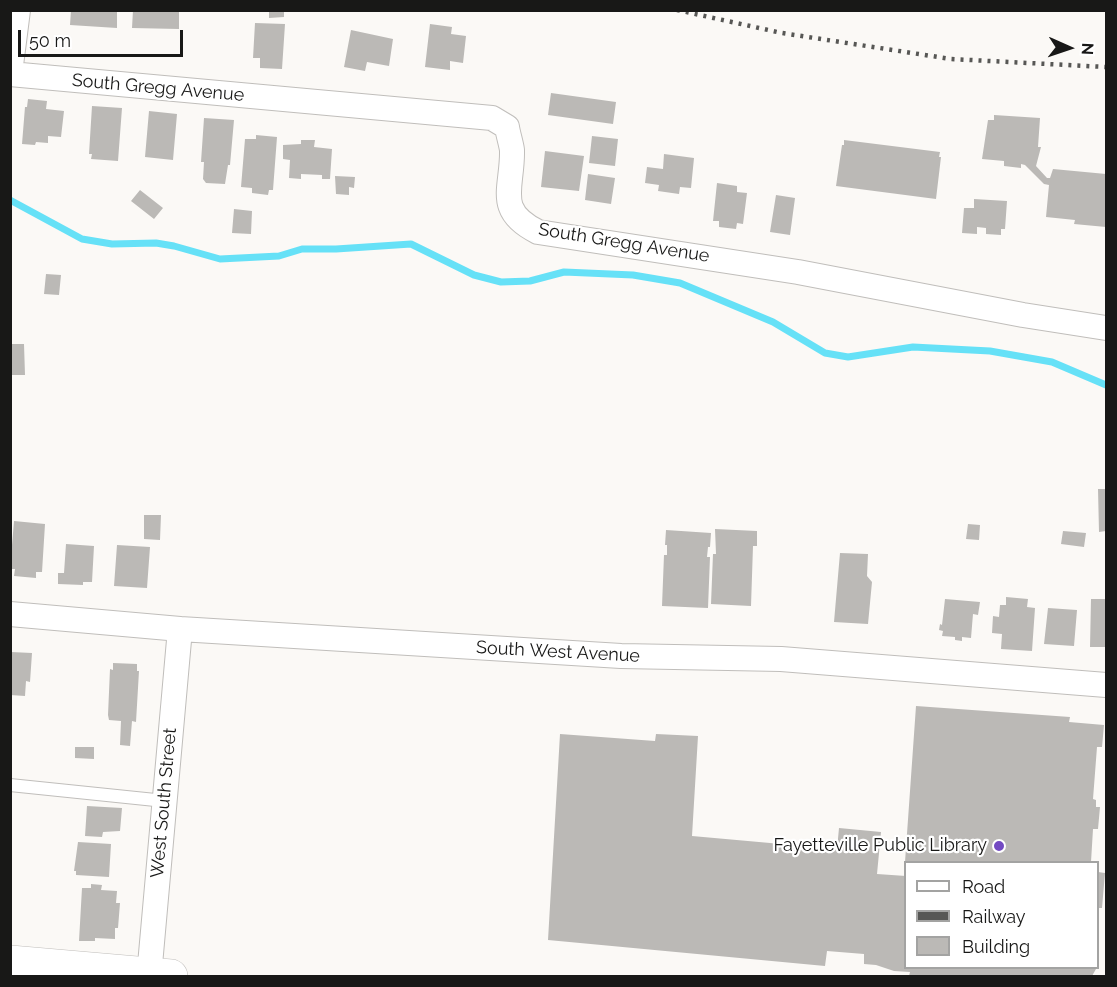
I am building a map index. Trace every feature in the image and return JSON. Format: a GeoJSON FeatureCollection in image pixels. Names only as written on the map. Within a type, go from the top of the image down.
{"type":"FeatureCollection","features":[{"type":"Feature","properties":{"kind":"street"},"geometry":{"type":"LineString","coordinates":[[10,74],[18,10]]}},
{"type":"Feature","properties":{"kind":"street","name":"South Gregg Avenue"},"geometry":{"type":"LineString","coordinates":[[10,74],[492,118],[507,127],[512,150],[508,192],[513,211],[522,224],[538,232],[798,272],[1023,315],[1107,328]]}},
{"type":"Feature","properties":{"kind":"street","name":"South West Avenue"},"geometry":{"type":"LineString","coordinates":[[10,614],[180,630],[621,657],[781,659],[1107,685]]}},
{"type":"Feature","properties":{"kind":"street","name":"West South Street"},"geometry":{"type":"LineString","coordinates":[[156,976],[165,801],[180,630]]}},
{"type":"Feature","properties":{"kind":"street"},"geometry":{"type":"LineString","coordinates":[[10,962],[156,976]]}},
{"type":"Feature","properties":{"kind":"lane"},"geometry":{"type":"LineString","coordinates":[[10,785],[165,801]]}},
{"type":"Feature","properties":{"kind":"building"},"geometry":{"type":"Polygon","coordinates":[[[71,10],[117,10],[117,28],[70,25],[71,10]]]}},
{"type":"Feature","properties":{"kind":"building"},"geometry":{"type":"Polygon","coordinates":[[[133,10],[179,10],[179,29],[132,28],[133,10]]]}},
{"type":"Feature","properties":{"kind":"building"},"geometry":{"type":"Polygon","coordinates":[[[269,10],[284,10],[284,17],[269,18],[269,10]]]}},
{"type":"Feature","properties":{"kind":"building"},"geometry":{"type":"Polygon","coordinates":[[[255,23],[285,24],[282,69],[260,68],[260,58],[253,58],[255,23]]]}},
{"type":"Feature","properties":{"kind":"building"},"geometry":{"type":"Polygon","coordinates":[[[430,24],[452,27],[451,34],[466,36],[463,63],[450,61],[450,70],[425,67],[430,24]]]}},
{"type":"Feature","properties":{"kind":"building"},"geometry":{"type":"Polygon","coordinates":[[[351,30],[393,39],[389,66],[367,62],[365,71],[344,67],[351,30]]]}},
{"type":"Feature","properties":{"kind":"building"},"geometry":{"type":"Polygon","coordinates":[[[551,93],[616,102],[613,124],[548,115],[551,93]]]}},
{"type":"Feature","properties":{"kind":"building"},"geometry":{"type":"Polygon","coordinates":[[[28,99],[47,101],[46,109],[64,111],[61,137],[48,136],[48,143],[22,144],[25,107],[27,107],[28,99]]]}},
{"type":"Feature","properties":{"kind":"building"},"geometry":{"type":"Polygon","coordinates":[[[92,106],[122,108],[118,161],[91,159],[92,154],[89,154],[92,106]]]}},
{"type":"Feature","properties":{"kind":"building"},"geometry":{"type":"Polygon","coordinates":[[[149,111],[177,114],[173,160],[145,157],[149,111]]]}},
{"type":"Feature","properties":{"kind":"building"},"geometry":{"type":"Polygon","coordinates":[[[994,115],[1040,118],[1038,147],[1041,147],[1036,166],[1047,178],[1050,178],[1053,169],[1106,174],[1106,227],[1074,224],[1075,220],[1046,217],[1049,185],[1044,184],[1025,165],[1021,164],[1021,168],[1004,166],[1004,161],[982,159],[988,120],[994,120],[994,115]]]}},
{"type":"Feature","properties":{"kind":"building"},"geometry":{"type":"Polygon","coordinates":[[[204,118],[234,120],[230,165],[228,165],[225,184],[206,183],[203,179],[204,162],[201,162],[204,118]]]}},
{"type":"Feature","properties":{"kind":"building"},"geometry":{"type":"Polygon","coordinates":[[[256,135],[277,137],[273,190],[269,190],[268,195],[252,193],[252,188],[241,187],[245,139],[256,139],[256,135]]]}},
{"type":"Feature","properties":{"kind":"building"},"geometry":{"type":"Polygon","coordinates":[[[592,136],[618,139],[615,166],[589,163],[592,136]]]}},
{"type":"Feature","properties":{"kind":"building"},"geometry":{"type":"Polygon","coordinates":[[[301,140],[315,140],[314,147],[332,149],[330,179],[322,179],[322,175],[301,174],[301,179],[289,178],[290,160],[283,159],[283,145],[301,144],[301,140]]]}},
{"type":"Feature","properties":{"kind":"building"},"geometry":{"type":"Polygon","coordinates":[[[844,140],[940,152],[936,199],[836,186],[844,140]]]}},
{"type":"Feature","properties":{"kind":"building"},"geometry":{"type":"Polygon","coordinates":[[[545,151],[584,156],[579,191],[541,187],[545,151]]]}},
{"type":"Feature","properties":{"kind":"building"},"geometry":{"type":"Polygon","coordinates":[[[664,154],[694,158],[691,188],[680,187],[679,194],[658,191],[659,185],[645,183],[647,167],[663,169],[664,154]]]}},
{"type":"Feature","properties":{"kind":"building"},"geometry":{"type":"Polygon","coordinates":[[[588,174],[615,178],[611,204],[585,200],[588,174]]]}},
{"type":"Feature","properties":{"kind":"building"},"geometry":{"type":"Polygon","coordinates":[[[335,176],[355,177],[354,188],[349,187],[349,195],[336,194],[335,176]]]}},
{"type":"Feature","properties":{"kind":"building"},"geometry":{"type":"Polygon","coordinates":[[[717,183],[737,186],[737,192],[747,193],[743,224],[737,223],[736,229],[719,227],[719,221],[713,221],[717,183]]]}},
{"type":"Feature","properties":{"kind":"building"},"geometry":{"type":"Polygon","coordinates":[[[140,190],[163,208],[154,219],[131,201],[140,190]]]}},
{"type":"Feature","properties":{"kind":"building"},"geometry":{"type":"Polygon","coordinates":[[[776,195],[795,198],[790,235],[770,232],[776,195]]]}},
{"type":"Feature","properties":{"kind":"building"},"geometry":{"type":"Polygon","coordinates":[[[974,199],[1007,201],[1005,229],[1001,229],[1001,235],[986,234],[986,228],[977,227],[977,234],[962,233],[964,208],[974,208],[974,199]]]}},
{"type":"Feature","properties":{"kind":"building"},"geometry":{"type":"Polygon","coordinates":[[[234,209],[252,211],[251,234],[232,233],[234,209]]]}},
{"type":"Feature","properties":{"kind":"building"},"geometry":{"type":"Polygon","coordinates":[[[46,274],[61,275],[59,295],[44,294],[46,274]]]}},
{"type":"Feature","properties":{"kind":"building"},"geometry":{"type":"Polygon","coordinates":[[[10,344],[24,344],[25,375],[10,375],[10,344]]]}},
{"type":"Feature","properties":{"kind":"building"},"geometry":{"type":"Polygon","coordinates":[[[1098,489],[1106,489],[1106,531],[1099,532],[1098,489]]]}},
{"type":"Feature","properties":{"kind":"building"},"geometry":{"type":"Polygon","coordinates":[[[144,515],[161,515],[160,540],[144,539],[144,515]]]}},
{"type":"Feature","properties":{"kind":"building"},"geometry":{"type":"Polygon","coordinates":[[[14,521],[45,524],[42,572],[36,572],[36,578],[14,576],[15,569],[10,569],[14,521]]]}},
{"type":"Feature","properties":{"kind":"building"},"geometry":{"type":"Polygon","coordinates":[[[968,524],[980,525],[979,540],[966,539],[968,524]]]}},
{"type":"Feature","properties":{"kind":"building"},"geometry":{"type":"Polygon","coordinates":[[[715,529],[757,531],[757,546],[753,546],[751,606],[711,604],[713,554],[716,554],[715,529]]]}},
{"type":"Feature","properties":{"kind":"building"},"geometry":{"type":"Polygon","coordinates":[[[666,530],[711,533],[707,557],[710,557],[708,608],[662,606],[664,555],[667,555],[666,530]]]}},
{"type":"Feature","properties":{"kind":"building"},"geometry":{"type":"Polygon","coordinates":[[[1063,531],[1086,533],[1084,547],[1061,544],[1063,531]]]}},
{"type":"Feature","properties":{"kind":"building"},"geometry":{"type":"Polygon","coordinates":[[[66,544],[94,546],[92,582],[83,582],[83,585],[58,584],[58,573],[64,573],[66,544]]]}},
{"type":"Feature","properties":{"kind":"building"},"geometry":{"type":"Polygon","coordinates":[[[117,545],[150,547],[147,588],[114,586],[117,545]]]}},
{"type":"Feature","properties":{"kind":"building"},"geometry":{"type":"Polygon","coordinates":[[[840,553],[868,554],[867,576],[872,582],[868,624],[834,622],[840,553]]]}},
{"type":"Feature","properties":{"kind":"building"},"geometry":{"type":"Polygon","coordinates":[[[1006,597],[1028,599],[1027,607],[1035,608],[1032,651],[1001,649],[1002,634],[992,633],[993,616],[999,617],[1000,605],[1006,605],[1006,597]]]}},
{"type":"Feature","properties":{"kind":"building"},"geometry":{"type":"Polygon","coordinates":[[[945,599],[980,602],[978,615],[973,614],[971,638],[962,637],[962,641],[955,640],[955,637],[942,636],[943,631],[939,630],[940,624],[942,625],[945,599]]]}},
{"type":"Feature","properties":{"kind":"building"},"geometry":{"type":"Polygon","coordinates":[[[1091,599],[1106,599],[1106,647],[1090,647],[1091,599]]]}},
{"type":"Feature","properties":{"kind":"building"},"geometry":{"type":"Polygon","coordinates":[[[1048,608],[1077,610],[1074,646],[1044,644],[1048,608]]]}},
{"type":"Feature","properties":{"kind":"building"},"geometry":{"type":"Polygon","coordinates":[[[11,652],[32,653],[30,682],[26,681],[25,696],[10,695],[11,652]]]}},
{"type":"Feature","properties":{"kind":"building"},"geometry":{"type":"Polygon","coordinates":[[[113,663],[137,664],[137,671],[139,671],[136,722],[132,721],[130,746],[120,745],[121,721],[109,720],[110,669],[113,670],[113,663]]]}},
{"type":"Feature","properties":{"kind":"building","name":"Fayetteville Public Library"},"geometry":{"type":"Polygon","coordinates":[[[916,706],[1070,717],[1069,722],[1104,725],[1102,747],[1097,747],[1093,799],[1096,800],[1096,807],[1100,807],[1098,829],[1093,829],[1091,861],[905,861],[916,706]]]}},
{"type":"Feature","properties":{"kind":"building"},"geometry":{"type":"Polygon","coordinates":[[[560,734],[655,741],[656,734],[698,736],[692,836],[837,849],[839,828],[881,832],[877,874],[904,876],[904,969],[1096,969],[1092,976],[909,976],[910,972],[864,964],[864,954],[827,951],[825,966],[548,940],[560,734]]]}},
{"type":"Feature","properties":{"kind":"building"},"geometry":{"type":"Polygon","coordinates":[[[75,747],[94,747],[94,759],[75,758],[75,747]]]}},
{"type":"Feature","properties":{"kind":"building"},"geometry":{"type":"Polygon","coordinates":[[[87,806],[122,808],[120,831],[103,832],[102,837],[85,836],[87,806]]]}},
{"type":"Feature","properties":{"kind":"building"},"geometry":{"type":"Polygon","coordinates":[[[78,842],[111,844],[109,877],[76,875],[74,871],[78,842]]]}},
{"type":"Feature","properties":{"kind":"building"},"geometry":{"type":"Polygon","coordinates":[[[1099,872],[1105,873],[1102,908],[1099,908],[1099,872]]]}},
{"type":"Feature","properties":{"kind":"building"},"geometry":{"type":"Polygon","coordinates":[[[91,884],[102,885],[101,890],[117,891],[116,903],[120,903],[115,939],[95,938],[95,941],[79,941],[82,888],[91,888],[91,884]]]}},
{"type":"Feature","properties":{"kind":"waterway"},"geometry":{"type":"LineString","coordinates":[[10,200],[82,239],[112,244],[156,243],[220,259],[279,256],[302,249],[411,244],[474,275],[501,282],[530,281],[564,272],[633,275],[680,283],[773,322],[825,353],[848,357],[913,347],[990,351],[1052,362],[1106,385]]}},
{"type":"Feature","properties":{"kind":"railway"},"geometry":{"type":"LineString","coordinates":[[677,10],[782,33],[951,59],[1106,67]]}},
{"type":"Feature","properties":{"kind":"place","name":"Fayetteville Public Library"},"geometry":{"type":"Point","coordinates":[999,846]}}]}
